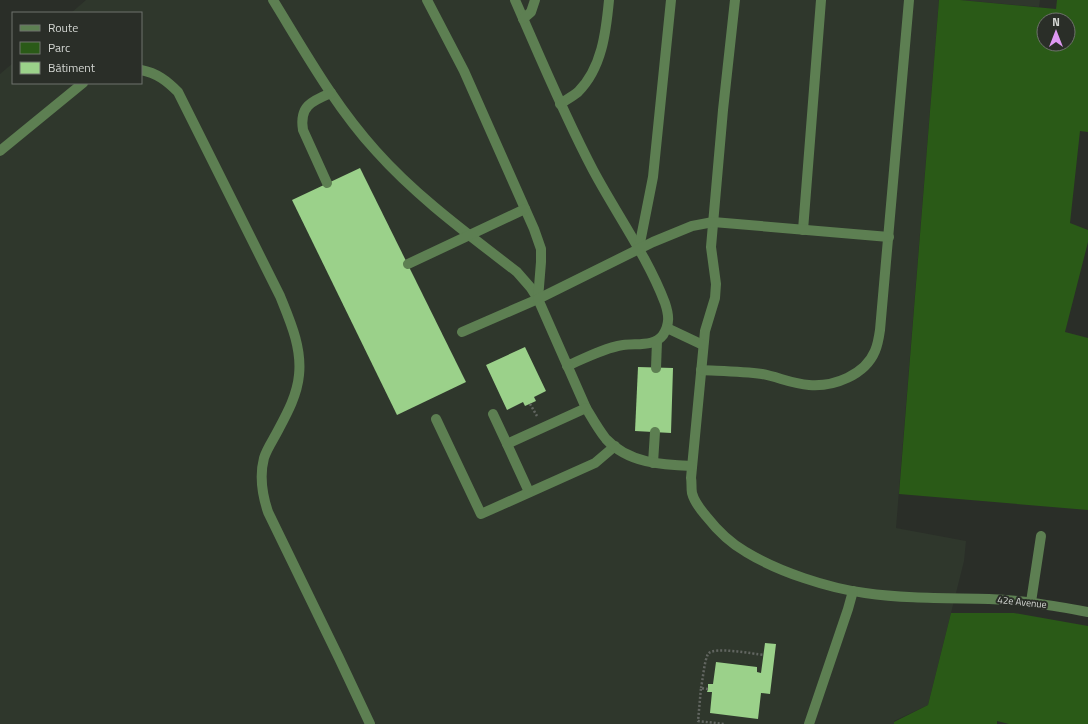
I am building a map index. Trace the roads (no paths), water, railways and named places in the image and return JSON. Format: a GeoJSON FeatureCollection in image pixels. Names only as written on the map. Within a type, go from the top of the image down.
{"type":"FeatureCollection","features":[{"type":"Feature","properties":{"kind":"street"},"geometry":{"type":"LineString","coordinates":[[274,0],[331,93],[376,151],[416,192],[517,272],[531,288],[538,299],[586,408],[594,423],[607,439],[629,455],[640,460],[653,463],[692,466]]}},
{"type":"Feature","properties":{"kind":"street"},"geometry":{"type":"LineString","coordinates":[[427,0],[464,71],[534,229],[540,249],[538,299]]}},
{"type":"Feature","properties":{"kind":"street"},"geometry":{"type":"LineString","coordinates":[[514,0],[560,104],[594,171],[639,248],[664,303],[669,319],[667,328],[656,341],[645,344],[622,345],[595,354],[567,366]]}},
{"type":"Feature","properties":{"kind":"street"},"geometry":{"type":"LineString","coordinates":[[523,19],[531,12],[535,0]]}},
{"type":"Feature","properties":{"kind":"street"},"geometry":{"type":"LineString","coordinates":[[560,104],[578,92],[589,78],[598,60],[603,42],[608,0]]}},
{"type":"Feature","properties":{"kind":"street"},"geometry":{"type":"LineString","coordinates":[[639,248],[653,177],[670,0]]}},
{"type":"Feature","properties":{"kind":"street","name":"42e Avenue"},"geometry":{"type":"LineString","coordinates":[[735,0],[723,110],[711,247],[716,284],[715,298],[705,331],[703,345],[691,478],[692,493],[698,507],[712,525],[726,538],[746,552],[768,564],[822,584],[896,597],[990,599],[1031,602],[1088,612]]}},
{"type":"Feature","properties":{"kind":"street"},"geometry":{"type":"LineString","coordinates":[[803,230],[821,0]]}},
{"type":"Feature","properties":{"kind":"street"},"geometry":{"type":"LineString","coordinates":[[701,370],[758,374],[810,385],[824,384],[841,381],[855,375],[866,365],[875,351],[880,330],[909,0]]}},
{"type":"Feature","properties":{"kind":"street"},"geometry":{"type":"LineString","coordinates":[[142,70],[152,72],[165,79],[178,92],[280,296],[291,322],[300,355],[300,374],[297,390],[289,409],[264,457],[261,477],[262,492],[268,512],[370,724]]}},
{"type":"Feature","properties":{"kind":"street"},"geometry":{"type":"LineString","coordinates":[[0,151],[82,84]]}},
{"type":"Feature","properties":{"kind":"street"},"geometry":{"type":"LineString","coordinates":[[327,183],[303,130],[301,120],[305,109],[311,103],[331,93]]}},
{"type":"Feature","properties":{"kind":"street"},"geometry":{"type":"LineString","coordinates":[[408,264],[525,209]]}},
{"type":"Feature","properties":{"kind":"street"},"geometry":{"type":"LineString","coordinates":[[462,332],[538,299],[639,248],[692,226],[713,222],[889,237]]}},
{"type":"Feature","properties":{"kind":"street"},"geometry":{"type":"LineString","coordinates":[[667,328],[703,345]]}},
{"type":"Feature","properties":{"kind":"street"},"geometry":{"type":"LineString","coordinates":[[656,341],[656,368]]}},
{"type":"Feature","properties":{"kind":"street"},"geometry":{"type":"LineString","coordinates":[[507,444],[586,408]]}},
{"type":"Feature","properties":{"kind":"street"},"geometry":{"type":"LineString","coordinates":[[493,414],[529,492]]}},
{"type":"Feature","properties":{"kind":"street"},"geometry":{"type":"LineString","coordinates":[[436,419],[481,514],[595,462],[615,446]]}},
{"type":"Feature","properties":{"kind":"street"},"geometry":{"type":"LineString","coordinates":[[653,463],[655,432]]}},
{"type":"Feature","properties":{"kind":"street"},"geometry":{"type":"LineString","coordinates":[[1031,602],[1041,536]]}},
{"type":"Feature","properties":{"kind":"street"},"geometry":{"type":"LineString","coordinates":[[809,724],[853,590]]}}]}
